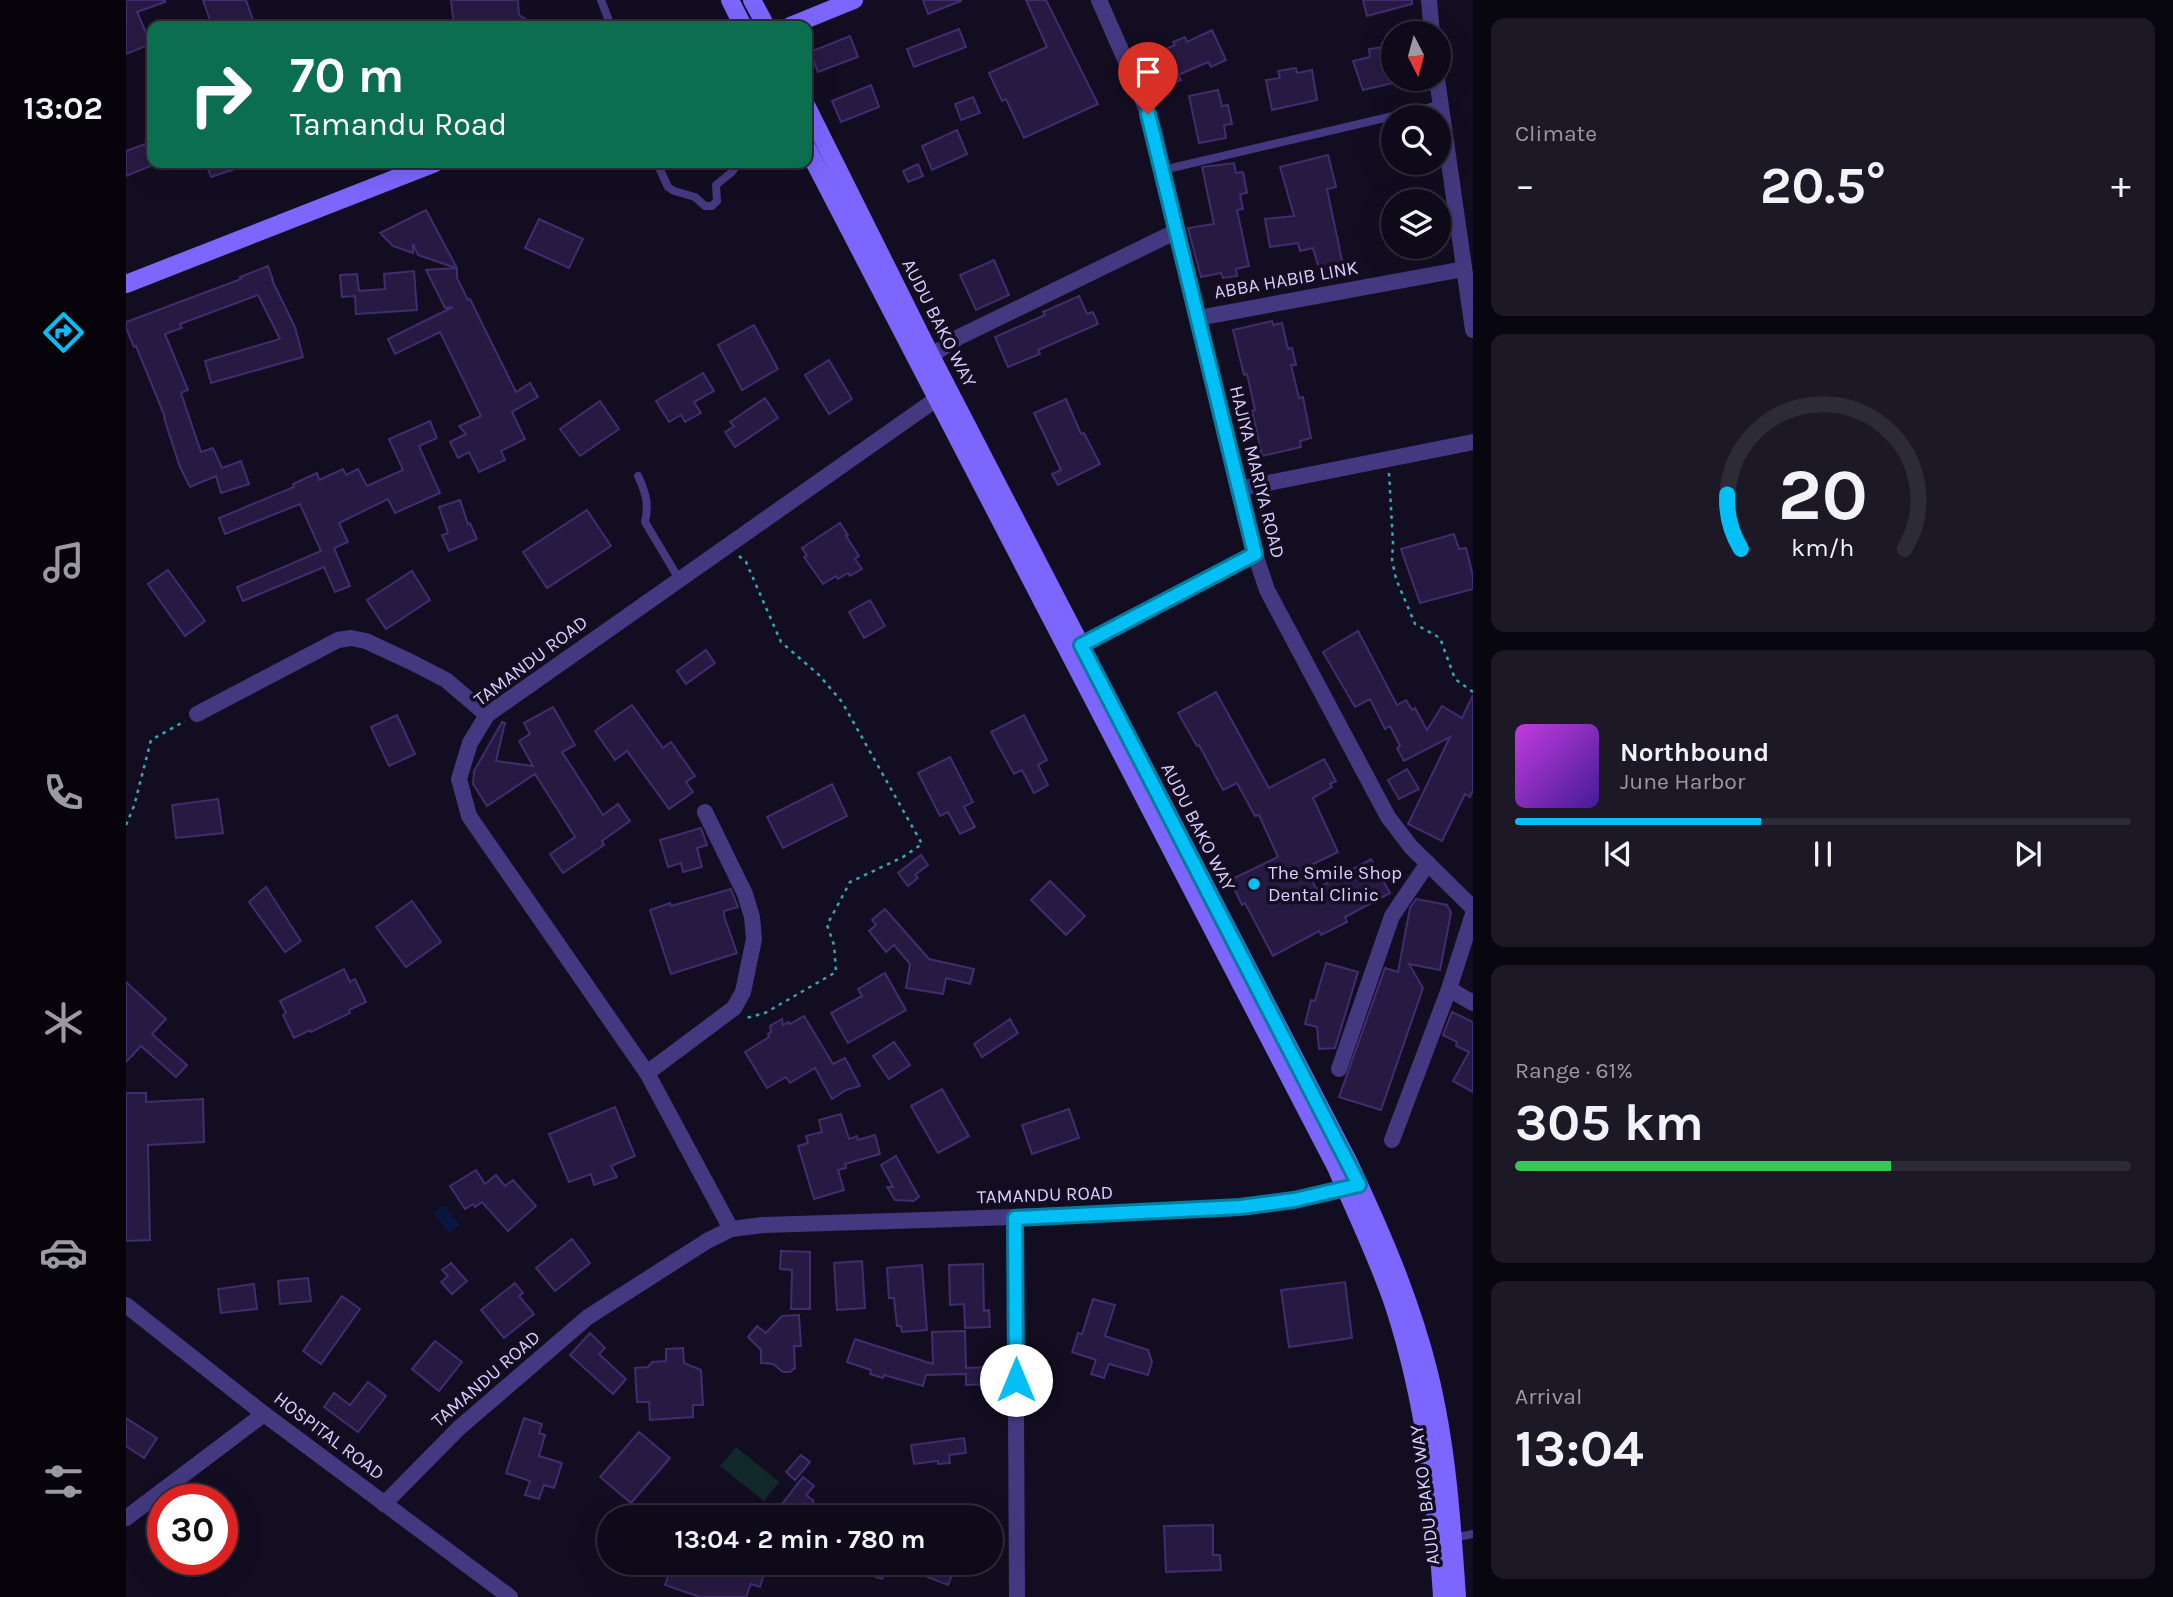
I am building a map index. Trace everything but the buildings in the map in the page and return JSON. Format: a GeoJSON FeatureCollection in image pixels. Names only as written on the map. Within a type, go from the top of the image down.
{"type":"FeatureCollection","features":[{"type":"Feature","properties":{"kind":"main road"},"geometry":{"type":"LineString","coordinates":[[730,0],[740,21]]}},
{"type":"Feature","properties":{"kind":"main road"},"geometry":{"type":"LineString","coordinates":[[752,0],[763,21]]}},
{"type":"Feature","properties":{"kind":"main road"},"geometry":{"type":"LineString","coordinates":[[802,21],[854,0]]}},
{"type":"Feature","properties":{"kind":"main road","name":"AUDU BAKO WAY"},"geometry":{"type":"LineString","coordinates":[[812,117],[931,356],[943,394],[1336,1167],[1352,1187],[1394,1307],[1411,1365],[1429,1454],[1442,1597]]}},
{"type":"Feature","properties":{"kind":"main road","name":"AUDU BAKO WAY"},"geometry":{"type":"LineString","coordinates":[[812,157],[1081,645],[1352,1187],[1386,1243],[1429,1373],[1444,1452],[1457,1597]]}},
{"type":"Feature","properties":{"kind":"main road"},"geometry":{"type":"LineString","coordinates":[[126,284],[422,168]]}},
{"type":"Feature","properties":{"kind":"street","name":"HAJIYA MARIYA ROAD"},"geometry":{"type":"LineString","coordinates":[[1099,0],[1154,131],[1238,489],[1267,590],[1388,817],[1411,847],[1473,908]]}},
{"type":"Feature","properties":{"kind":"street"},"geometry":{"type":"LineString","coordinates":[[1429,0],[1431,21]]}},
{"type":"Feature","properties":{"kind":"street"},"geometry":{"type":"LineString","coordinates":[[1438,91],[1440,105]]}},
{"type":"Feature","properties":{"kind":"street"},"geometry":{"type":"LineString","coordinates":[[1450,175],[1473,330]]}},
{"type":"Feature","properties":{"kind":"street"},"geometry":{"type":"LineString","coordinates":[[931,356],[959,337],[1177,231]]}},
{"type":"Feature","properties":{"kind":"street","name":"ABBA HABIB LINK"},"geometry":{"type":"LineString","coordinates":[[1198,317],[1464,269]]}},
{"type":"Feature","properties":{"kind":"street","name":"TAMANDU ROAD"},"geometry":{"type":"LineString","coordinates":[[731,1229],[647,1073],[469,816],[459,779],[470,743],[487,715],[943,394]]}},
{"type":"Feature","properties":{"kind":"street"},"geometry":{"type":"LineString","coordinates":[[1238,489],[1473,443]]}},
{"type":"Feature","properties":{"kind":"street"},"geometry":{"type":"LineString","coordinates":[[1081,645],[1255,554]]}},
{"type":"Feature","properties":{"kind":"street"},"geometry":{"type":"LineString","coordinates":[[197,714],[338,640],[351,638],[366,641],[446,680],[487,715]]}},
{"type":"Feature","properties":{"kind":"street"},"geometry":{"type":"LineString","coordinates":[[647,1073],[734,1008],[743,992],[754,939],[752,917],[745,894],[705,812]]}},
{"type":"Feature","properties":{"kind":"street"},"geometry":{"type":"LineString","coordinates":[[1339,1069],[1392,916],[1428,863]]}},
{"type":"Feature","properties":{"kind":"street"},"geometry":{"type":"LineString","coordinates":[[1392,1140],[1449,989],[1473,914]]}},
{"type":"Feature","properties":{"kind":"street"},"geometry":{"type":"LineString","coordinates":[[1449,989],[1473,1003]]}},
{"type":"Feature","properties":{"kind":"street","name":"TAMANDU ROAD"},"geometry":{"type":"LineString","coordinates":[[384,1504],[460,1428],[588,1317],[707,1241],[731,1229],[763,1225],[1015,1218],[1240,1207],[1294,1200],[1352,1187]]}},
{"type":"Feature","properties":{"kind":"street"},"geometry":{"type":"LineString","coordinates":[[1015,1218],[1017,1597]]}},
{"type":"Feature","properties":{"kind":"street","name":"HOSPITAL ROAD"},"geometry":{"type":"LineString","coordinates":[[126,1305],[264,1414],[510,1597]]}},
{"type":"Feature","properties":{"kind":"street"},"geometry":{"type":"LineString","coordinates":[[126,1518],[264,1414]]}},
{"type":"Feature","properties":{"kind":"lane"},"geometry":{"type":"LineString","coordinates":[[601,0],[609,21]]}},
{"type":"Feature","properties":{"kind":"lane"},"geometry":{"type":"LineString","coordinates":[[1163,170],[1381,119]]}},
{"type":"Feature","properties":{"kind":"lane"},"geometry":{"type":"LineString","coordinates":[[659,168],[667,187],[695,197],[705,206],[712,206],[717,201],[716,185],[735,168]]}},
{"type":"Feature","properties":{"kind":"lane"},"geometry":{"type":"LineString","coordinates":[[638,476],[647,495],[645,523],[680,579]]}},
{"type":"Feature","properties":{"kind":"lane"},"geometry":{"type":"LineString","coordinates":[[1453,1538],[1473,1534]]}},
{"type":"Feature","properties":{"kind":"path"},"geometry":{"type":"LineString","coordinates":[[1388,459],[1392,560],[1396,579],[1415,624],[1440,638],[1455,678],[1473,692]]}},
{"type":"Feature","properties":{"kind":"path"},"geometry":{"type":"LineString","coordinates":[[727,545],[746,562],[782,642],[818,675],[842,702],[922,844],[903,857],[850,882],[827,925],[834,945],[836,972],[765,1013],[744,1019]]}},
{"type":"Feature","properties":{"kind":"path"},"geometry":{"type":"LineString","coordinates":[[126,825],[134,806],[151,740],[197,714]]}},
{"type":"Feature","properties":{"kind":"green space"},"geometry":{"type":"Polygon","coordinates":[[[736,1447],[779,1482],[764,1501],[720,1466],[736,1447]]]}},
{"type":"Feature","properties":{"kind":"water"},"geometry":{"type":"Polygon","coordinates":[[[444,1205],[460,1225],[449,1233],[433,1213],[444,1205]]]}},
{"type":"Feature","properties":{"kind":"place","name":"The Smile Shop Dental Clinic"},"geometry":{"type":"Point","coordinates":[1254,884]}},
{"type":"Feature","properties":{"kind":"route"},"geometry":{"type":"LineString","coordinates":[[1016,1380],[1015,1218],[1240,1207],[1294,1200],[1359,1185],[1081,645],[1255,554],[1148,114]]}}]}
